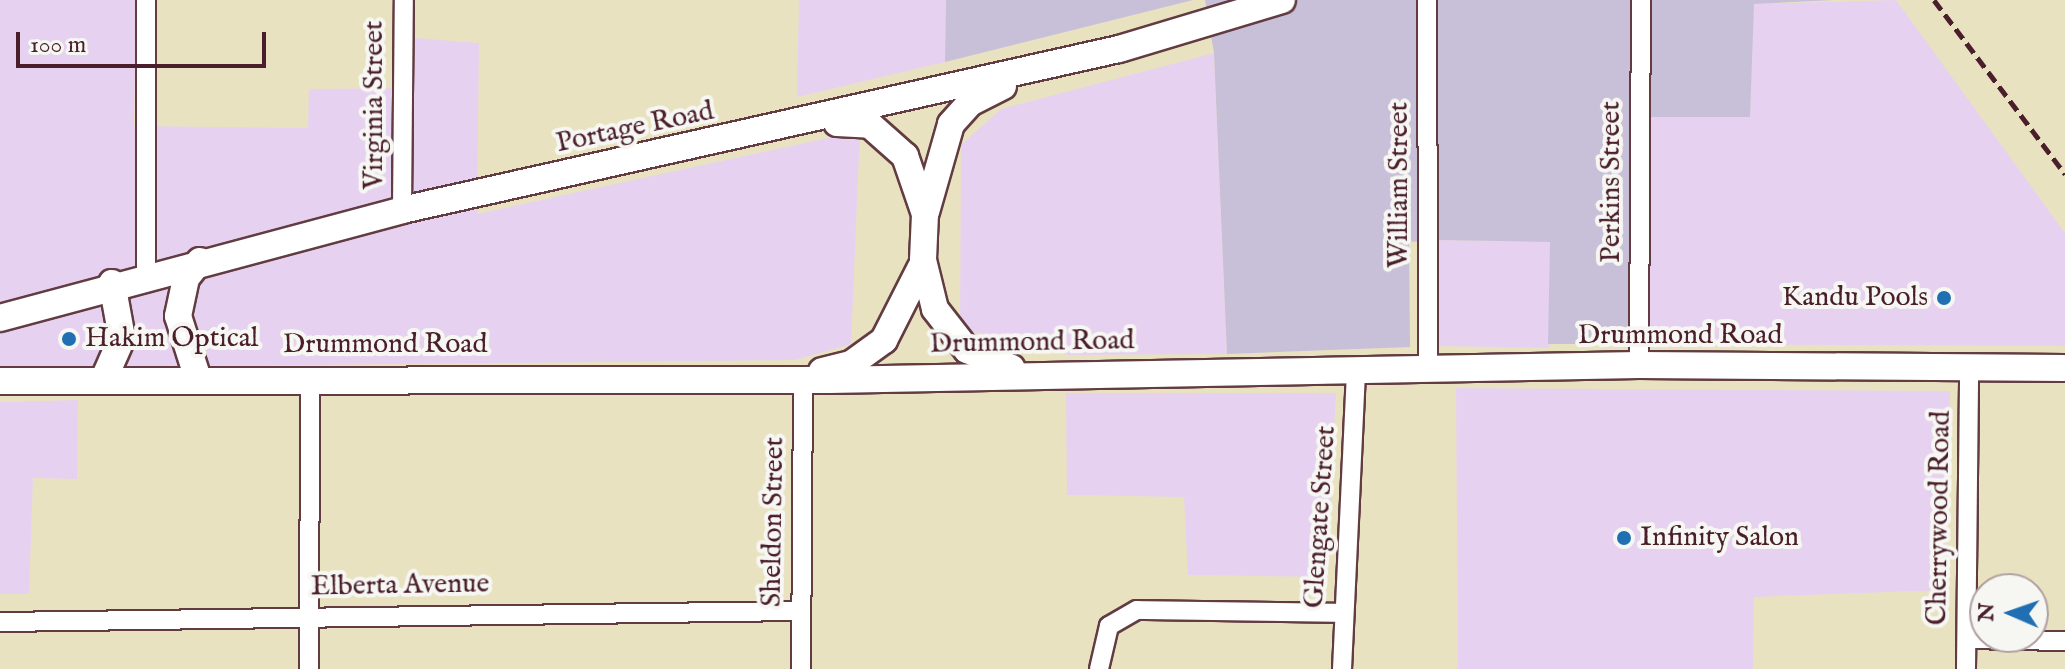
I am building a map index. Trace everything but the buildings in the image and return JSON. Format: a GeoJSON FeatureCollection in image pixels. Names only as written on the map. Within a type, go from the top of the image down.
{"type":"FeatureCollection","features":[{"type":"Feature","properties":{"kind":"main road","name":"Portage Road"},"geometry":{"type":"LineString","coordinates":[[0,318],[146,273],[402,210],[821,121],[1062,62],[1282,0]]}},
{"type":"Feature","properties":{"kind":"main road"},"geometry":{"type":"LineString","coordinates":[[1029,374],[967,350],[950,334],[927,292],[923,260],[925,214],[939,153],[970,103],[1062,62]]}},
{"type":"Feature","properties":{"kind":"main road"},"geometry":{"type":"LineString","coordinates":[[821,121],[870,125],[888,139],[905,156],[925,214]]}},
{"type":"Feature","properties":{"kind":"main road"},"geometry":{"type":"LineString","coordinates":[[803,376],[851,364],[884,340],[923,260]]}},
{"type":"Feature","properties":{"kind":"main road"},"geometry":{"type":"LineString","coordinates":[[198,379],[178,316],[186,278],[200,261]]}},
{"type":"Feature","properties":{"kind":"main road"},"geometry":{"type":"LineString","coordinates":[[103,381],[122,338],[112,283]]}},
{"type":"Feature","properties":{"kind":"main road","name":"Drummond Road"},"geometry":{"type":"LineString","coordinates":[[0,381],[1029,374],[1639,365],[2065,368]]}},
{"type":"Feature","properties":{"kind":"street"},"geometry":{"type":"LineString","coordinates":[[146,0],[146,273]]}},
{"type":"Feature","properties":{"kind":"street","name":"Virginia Street"},"geometry":{"type":"LineString","coordinates":[[402,210],[404,0]]}},
{"type":"Feature","properties":{"kind":"street","name":"William Street"},"geometry":{"type":"LineString","coordinates":[[1427,0],[1428,369]]}},
{"type":"Feature","properties":{"kind":"street","name":"Perkins Street"},"geometry":{"type":"LineString","coordinates":[[1639,365],[1641,0]]}},
{"type":"Feature","properties":{"kind":"street","name":"Cherrywood Road"},"geometry":{"type":"LineString","coordinates":[[1966,669],[1969,367]]}},
{"type":"Feature","properties":{"kind":"street","name":"Glengate Street"},"geometry":{"type":"LineString","coordinates":[[1342,669],[1342,613],[1356,482],[1356,369]]}},
{"type":"Feature","properties":{"kind":"street","name":"Sheldon Street"},"geometry":{"type":"LineString","coordinates":[[801,669],[803,376]]}},
{"type":"Feature","properties":{"kind":"street"},"geometry":{"type":"LineString","coordinates":[[309,669],[310,377]]}},
{"type":"Feature","properties":{"kind":"street"},"geometry":{"type":"LineString","coordinates":[[1099,669],[1109,626],[1137,610],[1342,613]]}},
{"type":"Feature","properties":{"kind":"street","name":"Elberta Avenue"},"geometry":{"type":"LineString","coordinates":[[0,622],[309,615],[801,611]]}},
{"type":"Feature","properties":{"kind":"street"},"geometry":{"type":"LineString","coordinates":[[1967,639],[2065,641]]}},
{"type":"Feature","properties":{"kind":"shaded area"},"geometry":{"type":"Polygon","coordinates":[[[0,0],[136,0],[134,126],[308,128],[309,89],[409,88],[415,38],[479,43],[477,214],[860,131],[851,344],[795,360],[0,368],[0,0]]]}},
{"type":"Feature","properties":{"kind":"shaded area"},"geometry":{"type":"Polygon","coordinates":[[[799,0],[946,0],[945,62],[797,97],[799,0]]]}},
{"type":"Feature","properties":{"kind":"shaded area"},"geometry":{"type":"Polygon","coordinates":[[[946,0],[1193,0],[945,62],[946,0]]]}},
{"type":"Feature","properties":{"kind":"shaded area"},"geometry":{"type":"Polygon","coordinates":[[[1205,0],[1834,0],[1754,4],[1750,117],[1646,117],[1647,344],[1548,344],[1550,242],[1438,240],[1409,242],[1410,347],[1227,354],[1214,53],[1205,0]]]}},
{"type":"Feature","properties":{"kind":"shaded area"},"geometry":{"type":"Polygon","coordinates":[[[1896,0],[2065,233],[2065,346],[1647,344],[1646,117],[1750,117],[1753,4],[1896,0]]]}},
{"type":"Feature","properties":{"kind":"shaded area"},"geometry":{"type":"Polygon","coordinates":[[[1214,53],[1227,354],[1068,355],[960,329],[961,145],[1001,109],[1214,53]]]}},
{"type":"Feature","properties":{"kind":"shaded area"},"geometry":{"type":"Polygon","coordinates":[[[1438,240],[1551,242],[1549,348],[1436,346],[1438,240]]]}},
{"type":"Feature","properties":{"kind":"shaded area"},"geometry":{"type":"Polygon","coordinates":[[[1456,388],[1950,391],[1945,590],[1754,597],[1753,669],[1458,669],[1456,388]]]}},
{"type":"Feature","properties":{"kind":"shaded area"},"geometry":{"type":"Polygon","coordinates":[[[1066,393],[1336,393],[1327,577],[1188,575],[1184,497],[1067,495],[1066,393]]]}},
{"type":"Feature","properties":{"kind":"shaded area"},"geometry":{"type":"Polygon","coordinates":[[[78,400],[77,479],[33,478],[29,594],[0,594],[0,402],[78,400]]]}},
{"type":"Feature","properties":{"kind":"railway"},"geometry":{"type":"LineString","coordinates":[[1934,0],[2065,174]]}},
{"type":"Feature","properties":{"kind":"place","name":"Kandu Pools"},"geometry":{"type":"Point","coordinates":[1944,298]}},
{"type":"Feature","properties":{"kind":"place","name":"Hakim Optical"},"geometry":{"type":"Point","coordinates":[69,339]}},
{"type":"Feature","properties":{"kind":"place","name":"Infinity Salon"},"geometry":{"type":"Point","coordinates":[1624,538]}}]}
